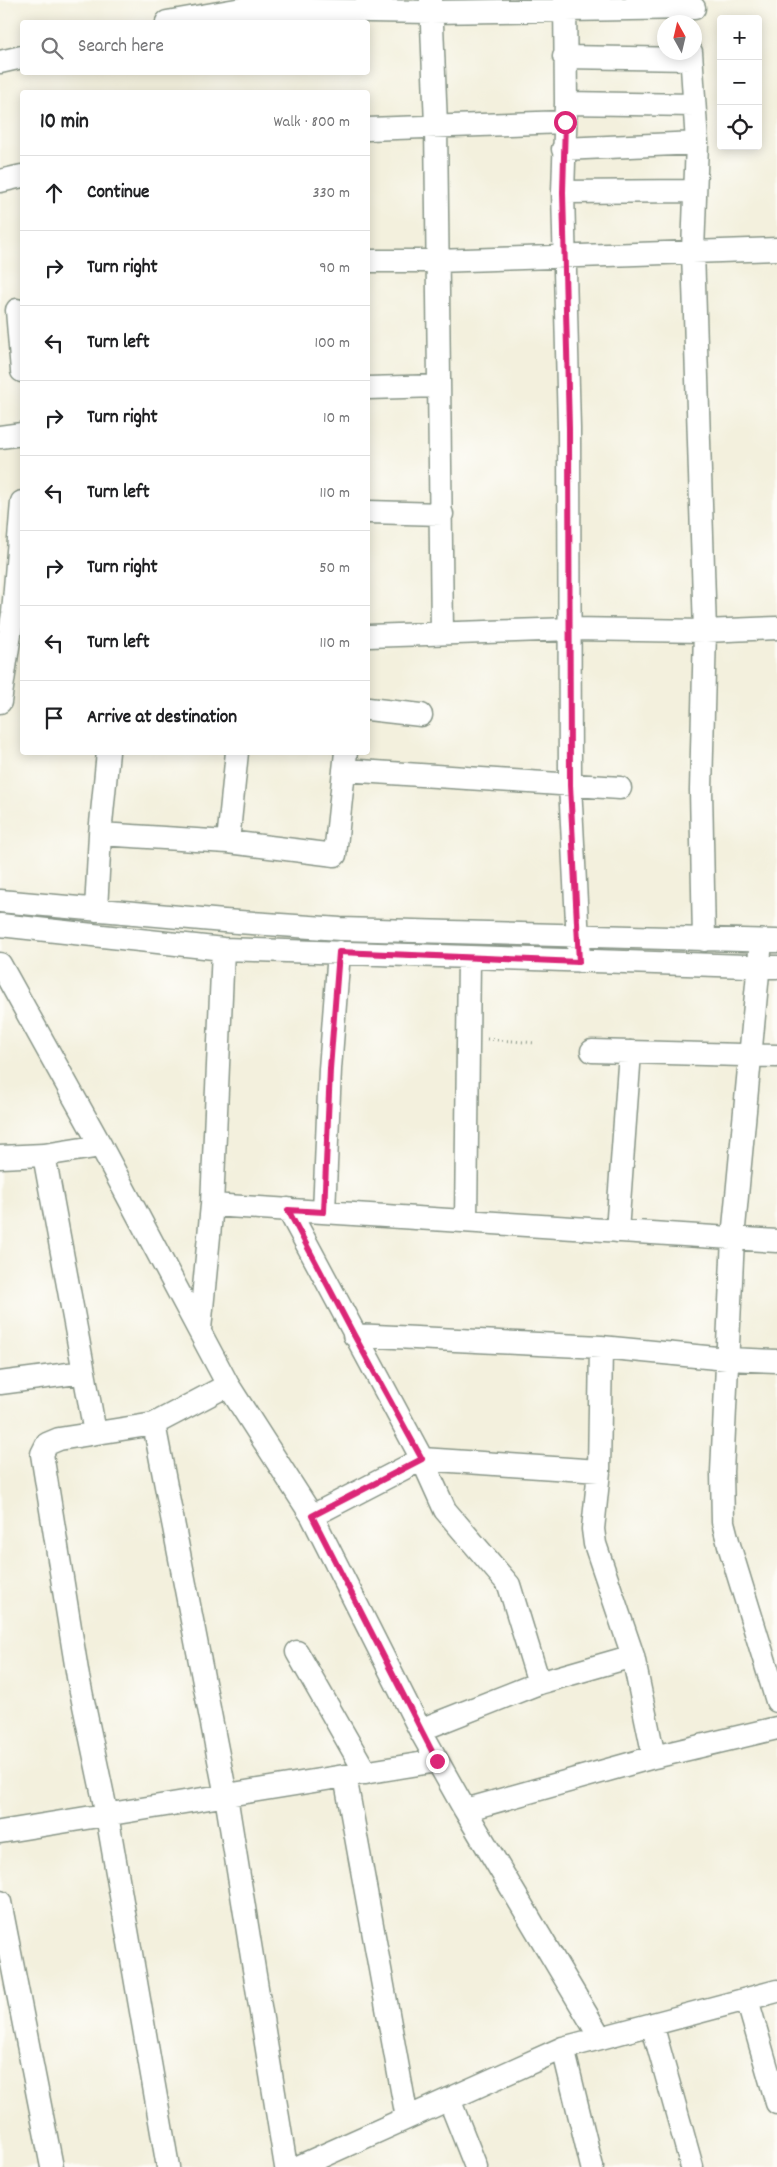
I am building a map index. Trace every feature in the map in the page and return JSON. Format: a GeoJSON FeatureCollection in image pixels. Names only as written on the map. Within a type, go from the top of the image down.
{"type":"FeatureCollection","features":[{"type":"Feature","properties":{"kind":"street"},"geometry":{"type":"LineString","coordinates":[[175,20],[230,6],[242,9],[327,5],[566,5],[693,10]]}},
{"type":"Feature","properties":{"kind":"street"},"geometry":{"type":"LineString","coordinates":[[566,5],[563,192],[569,428],[570,785],[579,962]]}},
{"type":"Feature","properties":{"kind":"street"},"geometry":{"type":"LineString","coordinates":[[431,6],[436,125],[442,633]]}},
{"type":"Feature","properties":{"kind":"street"},"geometry":{"type":"LineString","coordinates":[[564,57],[657,56]]}},
{"type":"Feature","properties":{"kind":"street"},"geometry":{"type":"LineString","coordinates":[[0,62],[20,57]]}},
{"type":"Feature","properties":{"kind":"street"},"geometry":{"type":"LineString","coordinates":[[691,60],[696,143],[693,251],[705,631],[701,790],[704,940]]}},
{"type":"Feature","properties":{"kind":"street"},"geometry":{"type":"LineString","coordinates":[[370,129],[436,125],[565,112],[694,104]]}},
{"type":"Feature","properties":{"kind":"street"},"geometry":{"type":"LineString","coordinates":[[563,149],[696,143]]}},
{"type":"Feature","properties":{"kind":"street"},"geometry":{"type":"LineString","coordinates":[[0,181],[20,176]]}},
{"type":"Feature","properties":{"kind":"street"},"geometry":{"type":"LineString","coordinates":[[563,192],[695,191]]}},
{"type":"Feature","properties":{"kind":"street"},"geometry":{"type":"LineString","coordinates":[[370,261],[612,256],[693,251],[777,249]]}},
{"type":"Feature","properties":{"kind":"street"},"geometry":{"type":"LineString","coordinates":[[13,311],[20,358]]}},
{"type":"Feature","properties":{"kind":"street"},"geometry":{"type":"LineString","coordinates":[[370,388],[439,386]]}},
{"type":"Feature","properties":{"kind":"street"},"geometry":{"type":"LineString","coordinates":[[0,437],[20,434]]}},
{"type":"Feature","properties":{"kind":"street"},"geometry":{"type":"LineString","coordinates":[[370,512],[442,514]]}},
{"type":"Feature","properties":{"kind":"street"},"geometry":{"type":"LineString","coordinates":[[0,702],[12,612],[20,524]]}},
{"type":"Feature","properties":{"kind":"street"},"geometry":{"type":"LineString","coordinates":[[370,636],[570,629],[705,631],[777,628]]}},
{"type":"Feature","properties":{"kind":"street"},"geometry":{"type":"LineString","coordinates":[[370,709],[421,715]]}},
{"type":"Feature","properties":{"kind":"street"},"geometry":{"type":"LineString","coordinates":[[96,910],[100,834],[108,755]]}},
{"type":"Feature","properties":{"kind":"street"},"geometry":{"type":"LineString","coordinates":[[228,842],[237,755]]}},
{"type":"Feature","properties":{"kind":"street"},"geometry":{"type":"LineString","coordinates":[[100,834],[228,842],[335,855],[345,761],[570,785],[620,788]]}},
{"type":"Feature","properties":{"kind":"street"},"geometry":{"type":"LineString","coordinates":[[0,900],[96,910],[340,929],[769,941],[768,967],[751,1055],[733,1238],[722,1472],[724,1522],[734,1562],[775,1687]]}},
{"type":"Feature","properties":{"kind":"street"},"geometry":{"type":"LineString","coordinates":[[0,925],[223,949],[768,967]]}},
{"type":"Feature","properties":{"kind":"street"},"geometry":{"type":"LineString","coordinates":[[200,1329],[212,1204],[223,949]]}},
{"type":"Feature","properties":{"kind":"street"},"geometry":{"type":"LineString","coordinates":[[324,1212],[330,1069],[339,952]]}},
{"type":"Feature","properties":{"kind":"street"},"geometry":{"type":"LineString","coordinates":[[466,1221],[469,958]]}},
{"type":"Feature","properties":{"kind":"street"},"geometry":{"type":"LineString","coordinates":[[0,964],[101,1146],[200,1329],[228,1385],[312,1516],[437,1761],[600,2037]]}},
{"type":"Feature","properties":{"kind":"street"},"geometry":{"type":"LineString","coordinates":[[592,1051],[777,1056]]}},
{"type":"Feature","properties":{"kind":"street"},"geometry":{"type":"LineString","coordinates":[[617,1231],[630,1052]]}},
{"type":"Feature","properties":{"kind":"street"},"geometry":{"type":"LineString","coordinates":[[0,1157],[44,1155],[101,1146]]}},
{"type":"Feature","properties":{"kind":"street"},"geometry":{"type":"LineString","coordinates":[[44,1155],[95,1433]]}},
{"type":"Feature","properties":{"kind":"street"},"geometry":{"type":"LineString","coordinates":[[212,1204],[777,1241]]}},
{"type":"Feature","properties":{"kind":"street"},"geometry":{"type":"LineString","coordinates":[[288,1210],[422,1459],[445,1510],[509,1585],[538,1683]]}},
{"type":"Feature","properties":{"kind":"street"},"geometry":{"type":"LineString","coordinates":[[354,1335],[601,1348],[727,1359],[777,1361]]}},
{"type":"Feature","properties":{"kind":"street"},"geometry":{"type":"LineString","coordinates":[[601,1348],[599,1471],[593,1528],[595,1544],[633,1656],[654,1757]]}},
{"type":"Feature","properties":{"kind":"street"},"geometry":{"type":"LineString","coordinates":[[0,1383],[84,1372]]}},
{"type":"Feature","properties":{"kind":"street"},"geometry":{"type":"LineString","coordinates":[[168,2167],[107,1815],[78,1676],[42,1454],[47,1444],[59,1439],[154,1424],[228,1385]]}},
{"type":"Feature","properties":{"kind":"street"},"geometry":{"type":"LineString","coordinates":[[154,1424],[226,1796],[286,2167]]}},
{"type":"Feature","properties":{"kind":"street"},"geometry":{"type":"LineString","coordinates":[[312,1516],[422,1459],[599,1471]]}},
{"type":"Feature","properties":{"kind":"street"},"geometry":{"type":"LineString","coordinates":[[297,1652],[355,1774],[407,2118]]}},
{"type":"Feature","properties":{"kind":"street"},"geometry":{"type":"LineString","coordinates":[[420,1730],[538,1683],[633,1656]]}},
{"type":"Feature","properties":{"kind":"street"},"geometry":{"type":"LineString","coordinates":[[465,1810],[654,1757],[777,1728]]}},
{"type":"Feature","properties":{"kind":"street"},"geometry":{"type":"LineString","coordinates":[[0,1832],[437,1761]]}},
{"type":"Feature","properties":{"kind":"street"},"geometry":{"type":"LineString","coordinates":[[0,1902],[52,2167]]}},
{"type":"Feature","properties":{"kind":"street"},"geometry":{"type":"LineString","coordinates":[[298,2167],[563,2048],[777,1991]]}},
{"type":"Feature","properties":{"kind":"street"},"geometry":{"type":"LineString","coordinates":[[747,1999],[777,2103]]}},
{"type":"Feature","properties":{"kind":"street"},"geometry":{"type":"LineString","coordinates":[[652,2024],[692,2167]]}},
{"type":"Feature","properties":{"kind":"street"},"geometry":{"type":"LineString","coordinates":[[563,2048],[592,2167]]}},
{"type":"Feature","properties":{"kind":"street"},"geometry":{"type":"LineString","coordinates":[[449,2099],[476,2167]]}},
{"type":"Feature","properties":{"kind":"path"},"geometry":{"type":"LineString","coordinates":[[469,1037],[536,1043]]}},
{"type":"Feature","properties":{"kind":"route"},"geometry":{"type":"LineString","coordinates":[[437,1761],[312,1516],[422,1459],[288,1210],[324,1212],[330,1069],[339,952],[579,962],[570,785],[569,428],[563,192],[565,122]]}}]}
